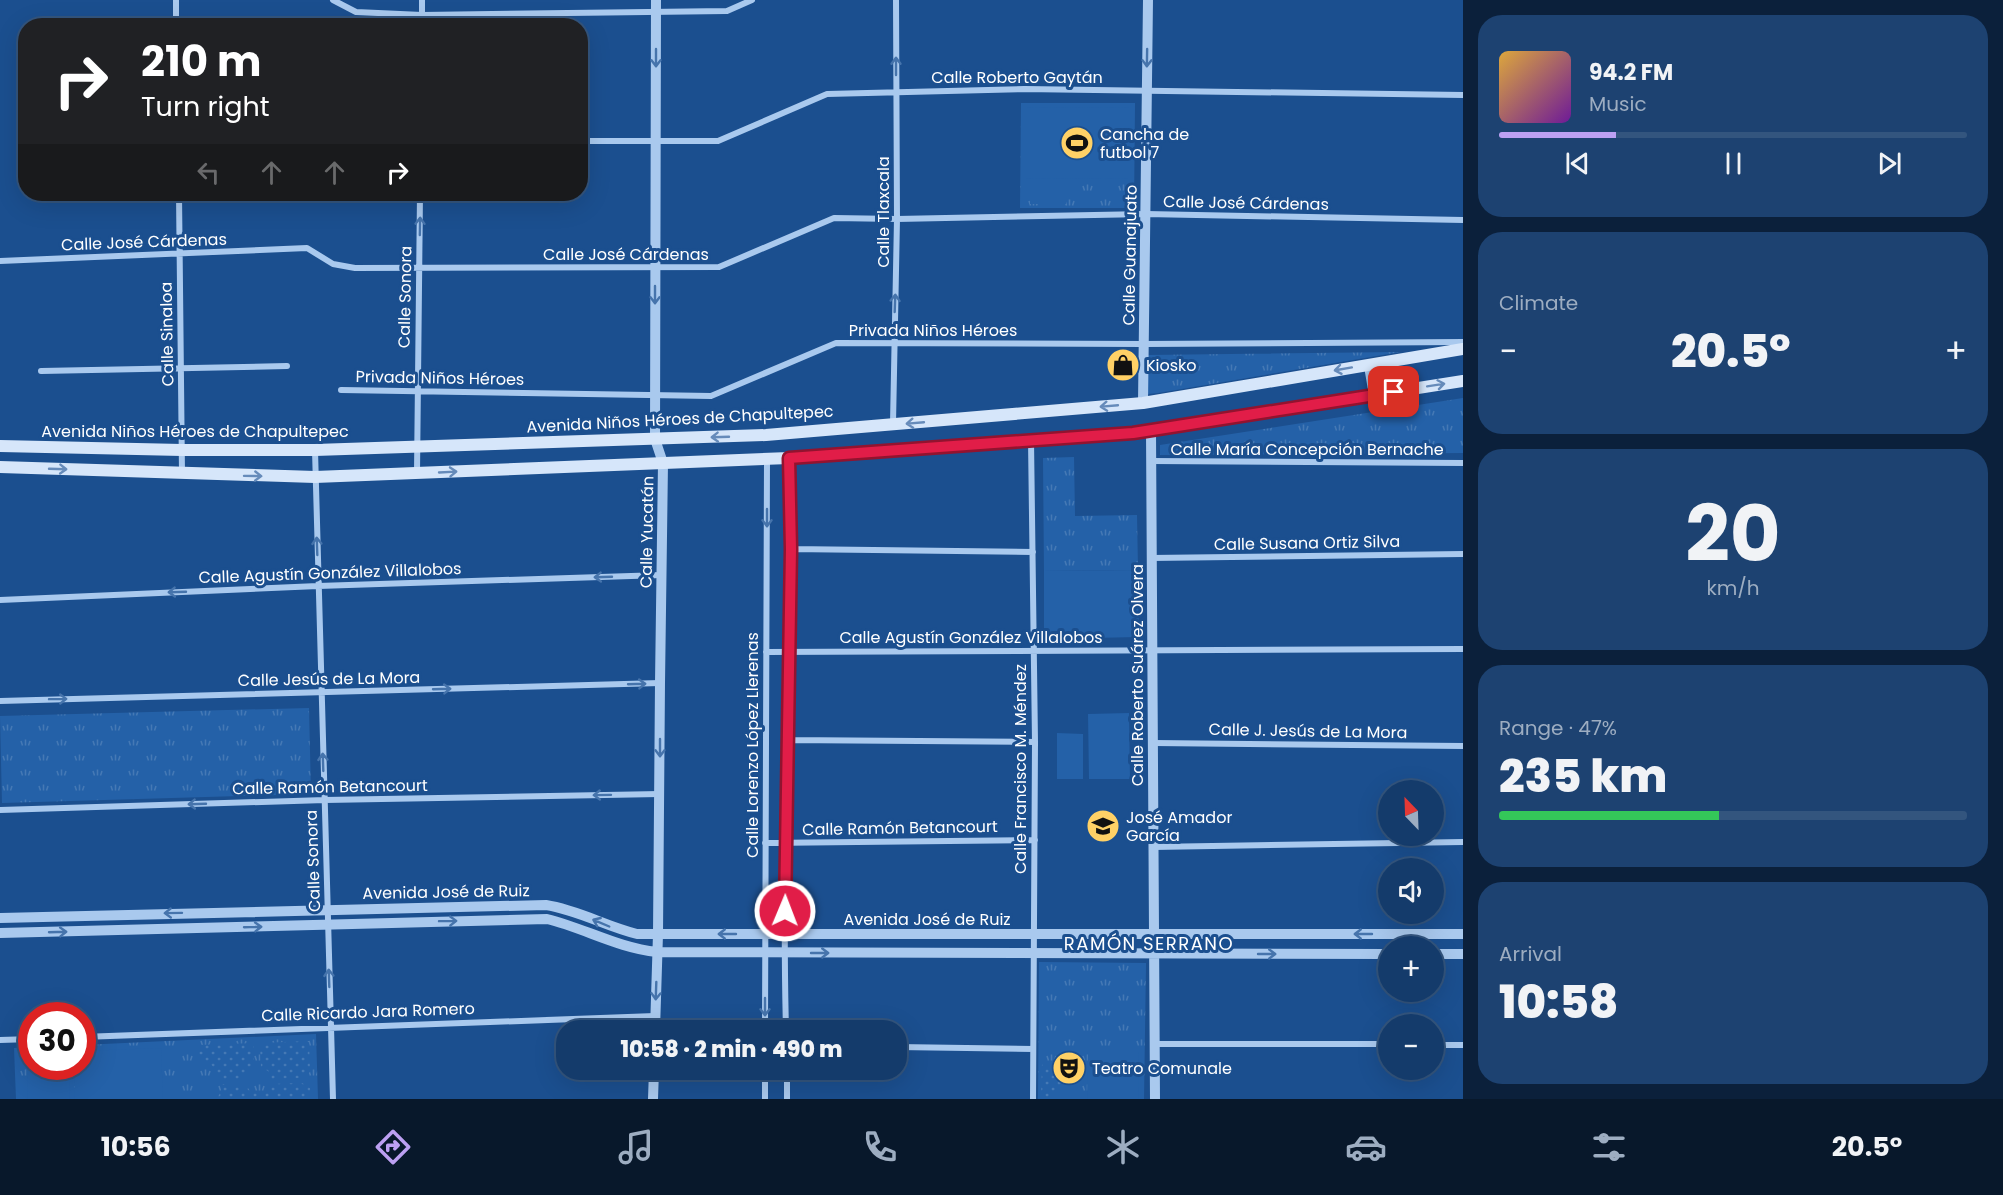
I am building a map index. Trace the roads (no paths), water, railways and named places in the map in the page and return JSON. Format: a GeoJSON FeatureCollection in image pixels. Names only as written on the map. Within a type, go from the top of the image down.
{"type":"FeatureCollection","features":[{"type":"Feature","properties":{"kind":"main road","name":"Avenida Niños Héroes de Chapultepec"},"geometry":{"type":"LineString","coordinates":[[0,446],[315,450],[766,435],[1143,403],[1463,349]]}},
{"type":"Feature","properties":{"kind":"main road"},"geometry":{"type":"LineString","coordinates":[[0,467],[315,477],[789,458],[1151,431],[1463,381]]}},
{"type":"Feature","properties":{"kind":"street"},"geometry":{"type":"LineString","coordinates":[[176,0],[176,18]]}},
{"type":"Feature","properties":{"kind":"street"},"geometry":{"type":"LineString","coordinates":[[333,0],[356,12],[422,15],[656,6],[727,11],[752,0]]}},
{"type":"Feature","properties":{"kind":"street"},"geometry":{"type":"LineString","coordinates":[[422,0],[422,15]]}},
{"type":"Feature","properties":{"kind":"street","name":"Calle Tlaxcala"},"geometry":{"type":"LineString","coordinates":[[893,424],[897,219],[896,0]]}},
{"type":"Feature","properties":{"kind":"street","name":"Calle Guanajuato"},"geometry":{"type":"LineString","coordinates":[[1143,403],[1148,0]]}},
{"type":"Feature","properties":{"kind":"street","name":"Calle Yucatán"},"geometry":{"type":"LineString","coordinates":[[655,1020],[663,463],[655,439],[656,6]]}},
{"type":"Feature","properties":{"kind":"street","name":"Calle Roberto Gaytán"},"geometry":{"type":"LineString","coordinates":[[588,141],[718,141],[827,94],[1024,89],[1463,94]]}},
{"type":"Feature","properties":{"kind":"street","name":"Calle Sinaloa"},"geometry":{"type":"LineString","coordinates":[[178,201],[182,474]]}},
{"type":"Feature","properties":{"kind":"street","name":"Calle Sonora"},"geometry":{"type":"LineString","coordinates":[[417,474],[420,201]]}},
{"type":"Feature","properties":{"kind":"street","name":"Calle José Cárdenas"},"geometry":{"type":"LineString","coordinates":[[0,261],[307,248],[333,264],[355,268],[719,267],[834,218],[897,219],[1146,214],[1463,220]]}},
{"type":"Feature","properties":{"kind":"street","name":"Privada Niños Héroes"},"geometry":{"type":"LineString","coordinates":[[341,390],[711,396],[836,343],[1463,342]]}},
{"type":"Feature","properties":{"kind":"street"},"geometry":{"type":"LineString","coordinates":[[1366,365],[1372,396]]}},
{"type":"Feature","properties":{"kind":"street"},"geometry":{"type":"LineString","coordinates":[[41,371],[287,366]]}},
{"type":"Feature","properties":{"kind":"street","name":"Calle Roberto Suárez Olvera"},"geometry":{"type":"LineString","coordinates":[[1151,431],[1155,1099]]}},
{"type":"Feature","properties":{"kind":"street","name":"Calle Francisco M. Méndez"},"geometry":{"type":"LineString","coordinates":[[1030,439],[1035,742],[1033,1099]]}},
{"type":"Feature","properties":{"kind":"street","name":"Calle Sonora"},"geometry":{"type":"LineString","coordinates":[[315,450],[333,1099]]}},
{"type":"Feature","properties":{"kind":"street","name":"Calle Lorenzo López Llerenas"},"geometry":{"type":"LineString","coordinates":[[786,1020],[784,934],[786,740],[791,549],[789,458]]}},
{"type":"Feature","properties":{"kind":"street","name":"Calle Lorenzo López Llerenas"},"geometry":{"type":"LineString","coordinates":[[765,1020],[767,459]]}},
{"type":"Feature","properties":{"kind":"street","name":"Calle María Concepción Bernache"},"geometry":{"type":"LineString","coordinates":[[1151,461],[1463,463]]}},
{"type":"Feature","properties":{"kind":"street"},"geometry":{"type":"LineString","coordinates":[[791,549],[1033,552]]}},
{"type":"Feature","properties":{"kind":"street","name":"Calle Susana Ortiz Silva"},"geometry":{"type":"LineString","coordinates":[[1151,558],[1463,554]]}},
{"type":"Feature","properties":{"kind":"street","name":"Calle Agustín González Villalobos"},"geometry":{"type":"LineString","coordinates":[[0,600],[318,586],[662,575]]}},
{"type":"Feature","properties":{"kind":"street","name":"Calle Agustín González Villalobos"},"geometry":{"type":"LineString","coordinates":[[766,652],[1463,649]]}},
{"type":"Feature","properties":{"kind":"street","name":"Calle Jesús de La Mora"},"geometry":{"type":"LineString","coordinates":[[0,701],[660,683]]}},
{"type":"Feature","properties":{"kind":"street"},"geometry":{"type":"LineString","coordinates":[[786,740],[1035,742]]}},
{"type":"Feature","properties":{"kind":"street","name":"Calle J. Jesús de La Mora"},"geometry":{"type":"LineString","coordinates":[[1153,743],[1463,746]]}},
{"type":"Feature","properties":{"kind":"street","name":"Calle Ramón Betancourt"},"geometry":{"type":"LineString","coordinates":[[0,810],[324,800],[660,794]]}},
{"type":"Feature","properties":{"kind":"street","name":"Calle Ramón Betancourt"},"geometry":{"type":"LineString","coordinates":[[765,843],[1035,840]]}},
{"type":"Feature","properties":{"kind":"street"},"geometry":{"type":"LineString","coordinates":[[1153,847],[1463,842]]}},
{"type":"Feature","properties":{"kind":"street","name":"Avenida José de Ruiz"},"geometry":{"type":"LineString","coordinates":[[0,918],[546,905],[568,908],[615,928],[637,933],[658,934],[1463,934]]}},
{"type":"Feature","properties":{"kind":"street","name":"Avenida José de Ruiz"},"geometry":{"type":"LineString","coordinates":[[0,933],[547,919],[638,950],[657,952],[1378,954]]}},
{"type":"Feature","properties":{"kind":"street"},"geometry":{"type":"LineString","coordinates":[[1444,954],[1463,954]]}},
{"type":"Feature","properties":{"kind":"street","name":"Calle Ricardo Jara Romero"},"geometry":{"type":"LineString","coordinates":[[96,1035],[655,1016]]}},
{"type":"Feature","properties":{"kind":"street"},"geometry":{"type":"LineString","coordinates":[[0,1040],[18,1039]]}},
{"type":"Feature","properties":{"kind":"street"},"geometry":{"type":"LineString","coordinates":[[1155,1044],[1378,1044]]}},
{"type":"Feature","properties":{"kind":"street"},"geometry":{"type":"LineString","coordinates":[[1444,1045],[1463,1045]]}},
{"type":"Feature","properties":{"kind":"street"},"geometry":{"type":"LineString","coordinates":[[907,1047],[1033,1048]]}},
{"type":"Feature","properties":{"kind":"street"},"geometry":{"type":"LineString","coordinates":[[653,1099],[654,1080]]}},
{"type":"Feature","properties":{"kind":"street"},"geometry":{"type":"LineString","coordinates":[[765,1080],[765,1099]]}},
{"type":"Feature","properties":{"kind":"street"},"geometry":{"type":"LineString","coordinates":[[787,1080],[788,1099]]}},
{"type":"Feature","properties":{"kind":"place","name":"Cancha de futbol 7"},"geometry":{"type":"Point","coordinates":[1077,143]}},
{"type":"Feature","properties":{"kind":"place","name":"Kiosko"},"geometry":{"type":"Point","coordinates":[1123,365]}},
{"type":"Feature","properties":{"kind":"place","name":"José Amador García"},"geometry":{"type":"Point","coordinates":[1103,826]}},
{"type":"Feature","properties":{"kind":"place","name":"Teatro Comunale"},"geometry":{"type":"Point","coordinates":[1069,1068]}},
{"type":"Feature","properties":{"kind":"district","name":"RAMÓN SERRANO"},"geometry":{"type":"Point","coordinates":[1149,943]}}]}
